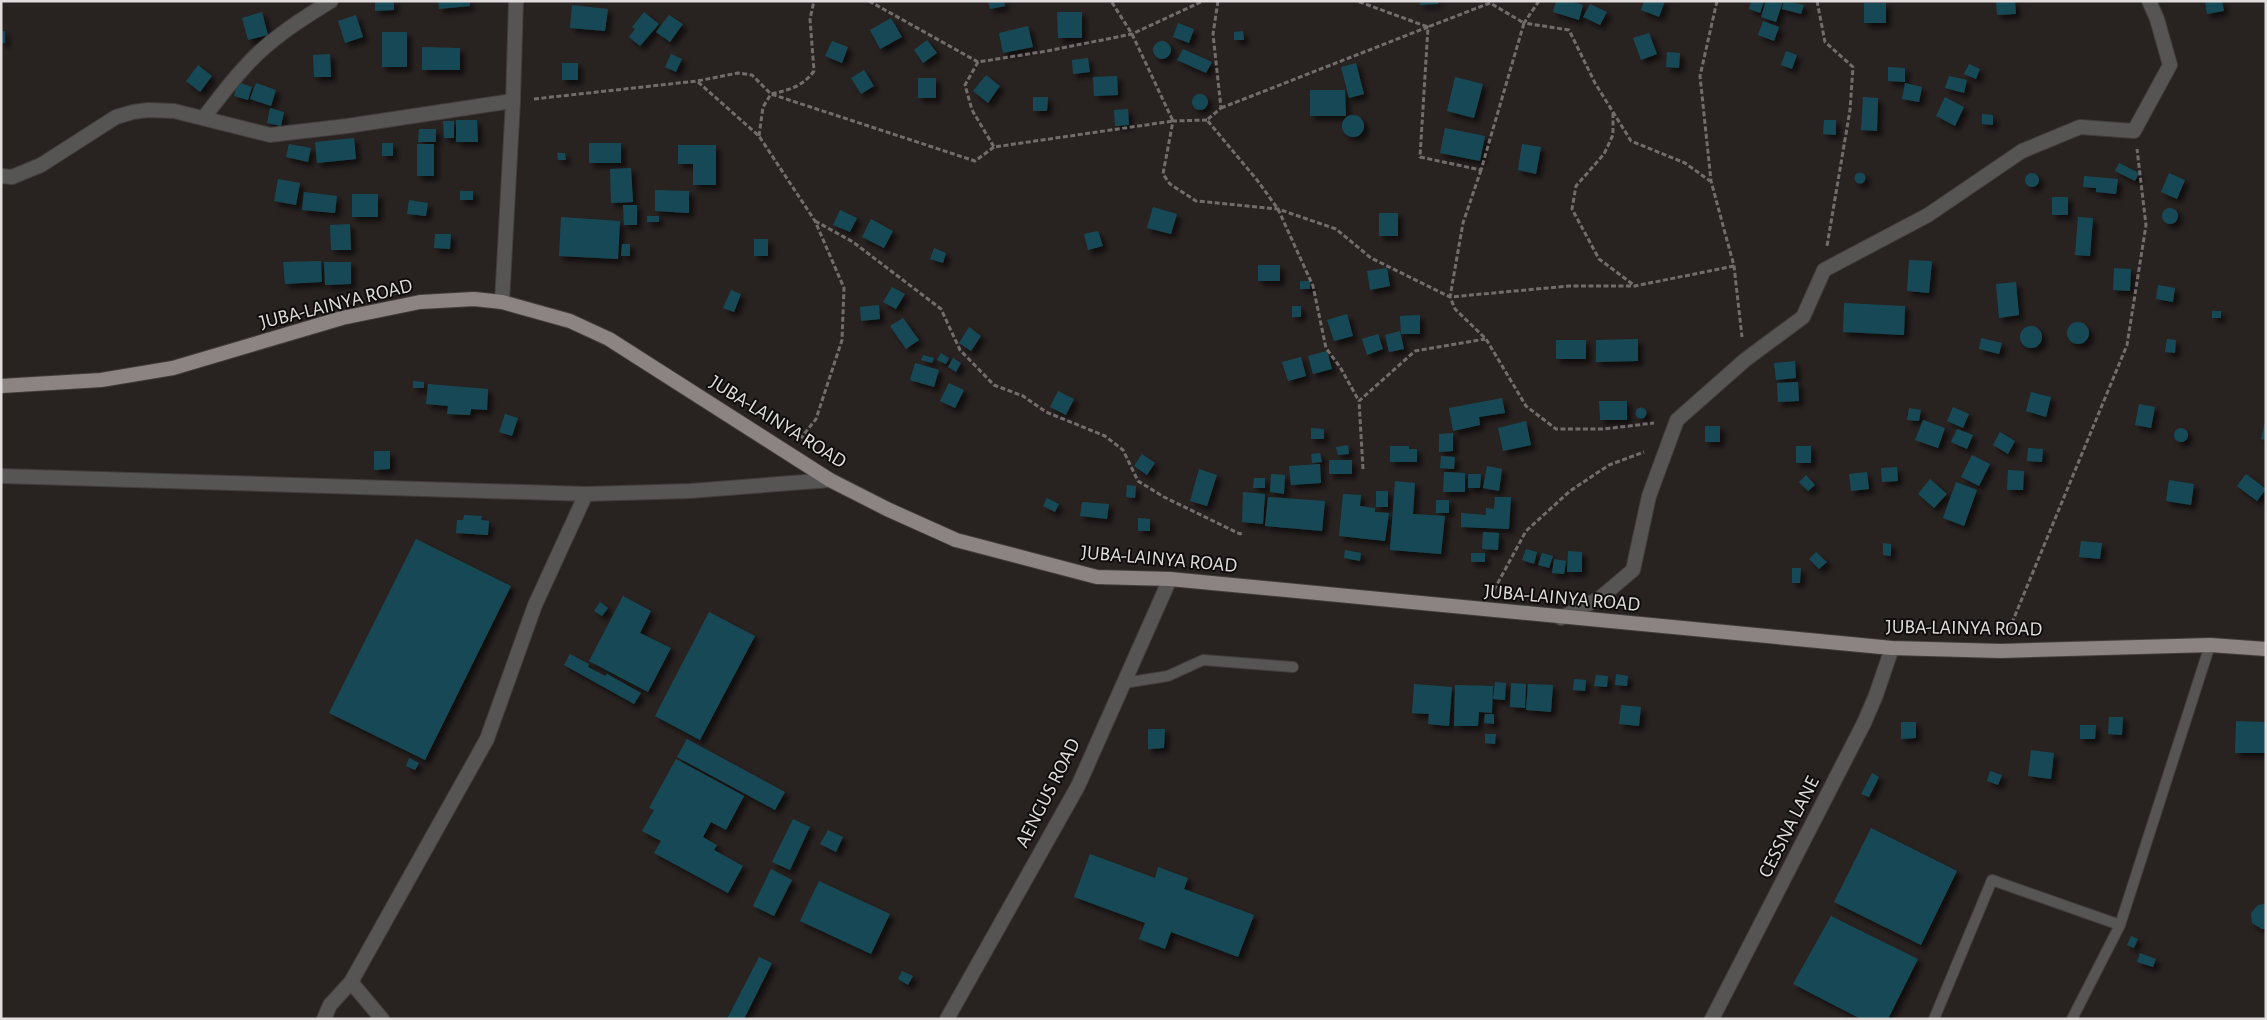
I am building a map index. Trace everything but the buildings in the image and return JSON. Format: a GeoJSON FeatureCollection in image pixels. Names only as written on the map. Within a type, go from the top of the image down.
{"type":"FeatureCollection","features":[{"type":"Feature","properties":{"kind":"main road","name":"JUBA-LAINYA ROAD"},"geometry":{"type":"LineString","coordinates":[[1,386],[101,380],[173,368],[342,318],[420,302],[474,299],[502,302],[570,320],[609,339],[788,455],[887,510],[956,540],[1097,577],[1170,579],[1476,610],[1892,648],[2001,652],[2210,646],[2266,649]]}},
{"type":"Feature","properties":{"kind":"street"},"geometry":{"type":"LineString","coordinates":[[204,117],[243,68],[307,16],[331,1]]}},
{"type":"Feature","properties":{"kind":"street"},"geometry":{"type":"LineString","coordinates":[[502,302],[513,101],[516,1]]}},
{"type":"Feature","properties":{"kind":"street"},"geometry":{"type":"LineString","coordinates":[[1561,618],[1600,598],[1633,570],[1649,496],[1677,420],[1745,360],[1802,317],[1824,270],[1928,215],[2022,151],[2080,127],[2134,131],[2170,65],[2157,19],[2149,1]]}},
{"type":"Feature","properties":{"kind":"street"},"geometry":{"type":"LineString","coordinates":[[1,176],[12,177],[41,165],[116,118],[133,112],[148,110],[174,111],[270,135],[513,101]]}},
{"type":"Feature","properties":{"kind":"street"},"geometry":{"type":"LineString","coordinates":[[1,476],[586,494],[690,491],[830,480]]}},
{"type":"Feature","properties":{"kind":"street"},"geometry":{"type":"LineString","coordinates":[[324,1019],[330,1005],[351,982],[487,739],[536,606],[586,494]]}},
{"type":"Feature","properties":{"kind":"street","name":"AENGUS ROAD"},"geometry":{"type":"LineString","coordinates":[[947,1019],[1078,786],[1170,579]]}},
{"type":"Feature","properties":{"kind":"street","name":"CESSNA LANE"},"geometry":{"type":"LineString","coordinates":[[1712,1019],[1864,723],[1892,648]]}},
{"type":"Feature","properties":{"kind":"street"},"geometry":{"type":"LineString","coordinates":[[351,982],[382,1019]]}},
{"type":"Feature","properties":{"kind":"lane"},"geometry":{"type":"LineString","coordinates":[[2072,1019],[2120,925],[2210,646]]}},
{"type":"Feature","properties":{"kind":"lane"},"geometry":{"type":"LineString","coordinates":[[1124,683],[1168,676],[1203,660],[1293,666]]}},
{"type":"Feature","properties":{"kind":"lane"},"geometry":{"type":"LineString","coordinates":[[1934,1019],[1992,880],[2120,925]]}},
{"type":"Feature","properties":{"kind":"path"},"geometry":{"type":"LineString","coordinates":[[759,136],[763,107],[771,94],[790,90],[806,82],[814,70],[810,19],[814,1]]}},
{"type":"Feature","properties":{"kind":"path"},"geometry":{"type":"LineString","coordinates":[[869,1],[978,62],[1048,51],[1132,34],[1203,1]]}},
{"type":"Feature","properties":{"kind":"path"},"geometry":{"type":"LineString","coordinates":[[1112,1],[1132,34],[1173,121],[1163,174],[1170,184],[1196,201],[1278,209],[1336,229],[1371,258],[1450,297],[1568,286],[1636,286],[1734,266]]}},
{"type":"Feature","properties":{"kind":"path"},"geometry":{"type":"LineString","coordinates":[[1218,1],[1213,34],[1221,108]]}},
{"type":"Feature","properties":{"kind":"path"},"geometry":{"type":"LineString","coordinates":[[1356,1],[1428,28]]}},
{"type":"Feature","properties":{"kind":"path"},"geometry":{"type":"LineString","coordinates":[[1539,1],[1524,23],[1481,170],[1463,223],[1450,297],[1455,308],[1486,339],[1526,406],[1556,429],[1604,429],[1677,420]]}},
{"type":"Feature","properties":{"kind":"path"},"geometry":{"type":"LineString","coordinates":[[1717,1],[1700,76],[1711,181],[1734,266],[1745,360]]}},
{"type":"Feature","properties":{"kind":"path"},"geometry":{"type":"LineString","coordinates":[[1817,1],[1825,42],[1853,67],[1850,110],[1833,202],[1824,270]]}},
{"type":"Feature","properties":{"kind":"path"},"geometry":{"type":"LineString","coordinates":[[513,101],[697,81],[738,73],[752,75],[771,94],[975,161],[994,147],[1173,121],[1207,120],[1221,108],[1490,3],[1524,23],[1569,30],[1595,83],[1631,141],[1685,163],[1711,181]]}},
{"type":"Feature","properties":{"kind":"path"},"geometry":{"type":"LineString","coordinates":[[1428,28],[1420,157],[1481,170]]}},
{"type":"Feature","properties":{"kind":"path"},"geometry":{"type":"LineString","coordinates":[[978,62],[965,85],[972,110],[994,147]]}},
{"type":"Feature","properties":{"kind":"path"},"geometry":{"type":"LineString","coordinates":[[697,81],[759,136],[815,221],[844,288],[842,340],[816,419],[788,455]]}},
{"type":"Feature","properties":{"kind":"path"},"geometry":{"type":"LineString","coordinates":[[1613,112],[1613,135],[1604,154],[1576,186],[1572,209],[1599,260],[1636,286]]}},
{"type":"Feature","properties":{"kind":"path"},"geometry":{"type":"LineString","coordinates":[[1207,120],[1257,180],[1278,209],[1312,286],[1326,348],[1340,368],[1359,402],[1363,469]]}},
{"type":"Feature","properties":{"kind":"path"},"geometry":{"type":"LineString","coordinates":[[2001,652],[2127,345],[2146,225],[2134,131]]}},
{"type":"Feature","properties":{"kind":"path"},"geometry":{"type":"LineString","coordinates":[[815,221],[853,242],[941,309],[960,350],[994,385],[1023,396],[1046,412],[1105,436],[1123,450],[1138,481],[1164,497],[1240,534],[1244,532]]}},
{"type":"Feature","properties":{"kind":"path"},"geometry":{"type":"LineString","coordinates":[[1359,402],[1415,351],[1486,339]]}},
{"type":"Feature","properties":{"kind":"path"},"geometry":{"type":"LineString","coordinates":[[1476,610],[1495,589],[1526,531],[1570,491],[1609,465],[1643,453],[1650,446]]}}]}
